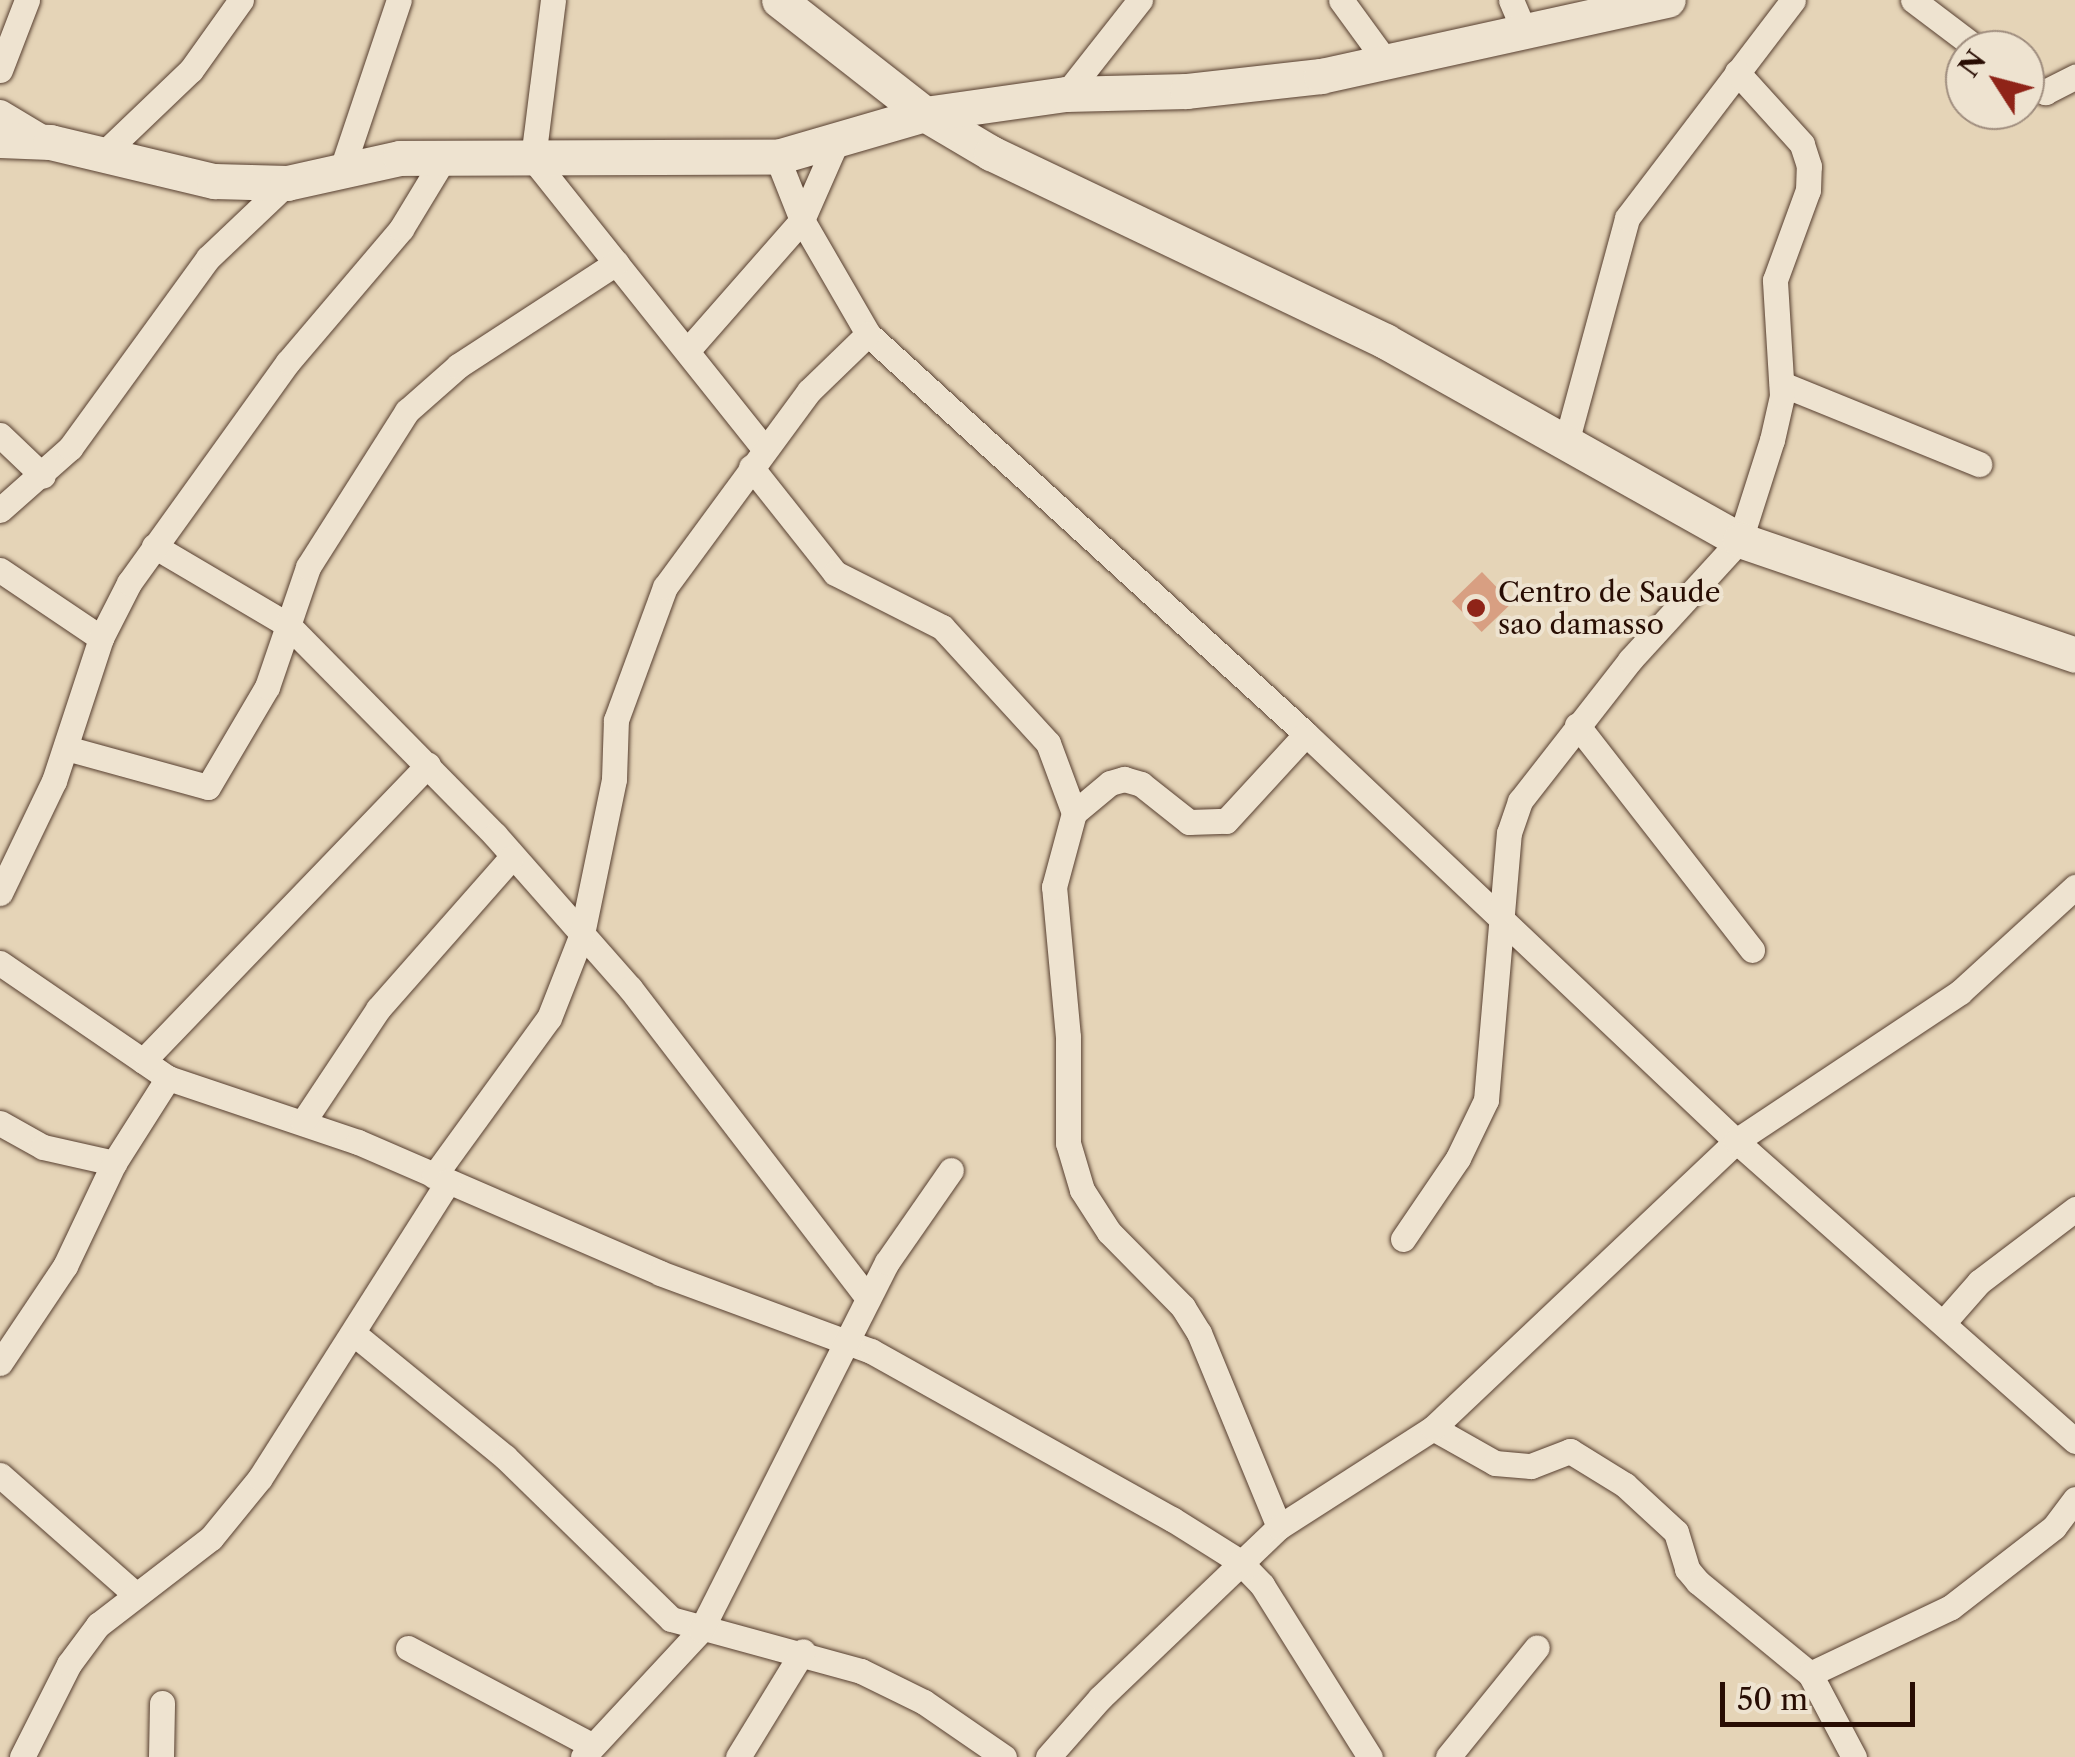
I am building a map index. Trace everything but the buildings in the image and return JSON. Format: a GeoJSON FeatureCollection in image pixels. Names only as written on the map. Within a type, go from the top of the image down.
{"type":"FeatureCollection","features":[{"type":"Feature","properties":{"kind":"street"},"geometry":{"type":"LineString","coordinates":[[0,70],[26,0]]}},
{"type":"Feature","properties":{"kind":"street"},"geometry":{"type":"LineString","coordinates":[[101,156],[191,70],[242,0]]}},
{"type":"Feature","properties":{"kind":"street"},"geometry":{"type":"LineString","coordinates":[[343,166],[399,0]]}},
{"type":"Feature","properties":{"kind":"street"},"geometry":{"type":"LineString","coordinates":[[553,0],[533,158],[687,351],[835,573],[942,627],[1048,742],[1074,813],[1054,887],[1068,1037],[1068,1143],[1082,1190],[1109,1232],[1184,1307],[1199,1333],[1279,1526]]}},
{"type":"Feature","properties":{"kind":"street"},"geometry":{"type":"LineString","coordinates":[[1066,94],[1140,0]]}},
{"type":"Feature","properties":{"kind":"street"},"geometry":{"type":"LineString","coordinates":[[1341,0],[1386,63]]}},
{"type":"Feature","properties":{"kind":"street"},"geometry":{"type":"LineString","coordinates":[[1511,0],[1525,33]]}},
{"type":"Feature","properties":{"kind":"street"},"geometry":{"type":"LineString","coordinates":[[0,140],[50,142],[214,181],[287,183],[343,166],[443,160],[777,158],[836,146],[925,114],[1066,94],[1187,91],[1386,63],[1525,33],[1609,8],[1668,0]]}},
{"type":"Feature","properties":{"kind":"street"},"geometry":{"type":"LineString","coordinates":[[1566,443],[1627,218],[1794,0]]}},
{"type":"Feature","properties":{"kind":"street"},"geometry":{"type":"LineString","coordinates":[[1913,0],[1953,30]]}},
{"type":"Feature","properties":{"kind":"street"},"geometry":{"type":"LineString","coordinates":[[794,4],[925,114],[991,153],[1385,341],[1740,540],[2075,655]]}},
{"type":"Feature","properties":{"kind":"street"},"geometry":{"type":"LineString","coordinates":[[1403,1239],[1458,1158],[1486,1100],[1509,833],[1520,801],[1578,725],[1740,540],[1772,440],[1782,384],[1776,280],[1808,190],[1809,166],[1802,144],[1737,72]]}},
{"type":"Feature","properties":{"kind":"street"},"geometry":{"type":"LineString","coordinates":[[2045,92],[2075,77]]}},
{"type":"Feature","properties":{"kind":"street"},"geometry":{"type":"LineString","coordinates":[[0,112],[50,142]]}},
{"type":"Feature","properties":{"kind":"street"},"geometry":{"type":"LineString","coordinates":[[687,351],[802,220],[836,146]]}},
{"type":"Feature","properties":{"kind":"street"},"geometry":{"type":"LineString","coordinates":[[777,158],[802,220],[868,334],[1306,734],[1502,925],[1736,1141],[2075,1441]]}},
{"type":"Feature","properties":{"kind":"street"},"geometry":{"type":"LineString","coordinates":[[0,893],[66,748],[102,638],[154,546],[288,362],[401,229],[443,160]]}},
{"type":"Feature","properties":{"kind":"street"},"geometry":{"type":"LineString","coordinates":[[0,510],[43,476],[92,421],[208,258],[287,183]]}},
{"type":"Feature","properties":{"kind":"street"},"geometry":{"type":"LineString","coordinates":[[66,748],[208,787],[268,687],[295,593],[337,514],[408,411],[458,366],[616,263]]}},
{"type":"Feature","properties":{"kind":"street"},"geometry":{"type":"LineString","coordinates":[[22,1757],[69,1664],[98,1625],[134,1593],[211,1538],[260,1478],[353,1333],[441,1179],[549,1018],[582,934],[611,795],[616,720],[665,587],[758,458],[834,362],[868,334]]}},
{"type":"Feature","properties":{"kind":"street"},"geometry":{"type":"LineString","coordinates":[[1782,384],[1979,464]]}},
{"type":"Feature","properties":{"kind":"street"},"geometry":{"type":"LineString","coordinates":[[0,435],[43,476]]}},
{"type":"Feature","properties":{"kind":"street"},"geometry":{"type":"LineString","coordinates":[[154,546],[288,625],[428,765],[582,934],[868,1298]]}},
{"type":"Feature","properties":{"kind":"street"},"geometry":{"type":"LineString","coordinates":[[0,570],[102,638]]}},
{"type":"Feature","properties":{"kind":"street"},"geometry":{"type":"LineString","coordinates":[[1578,725],[1752,950]]}},
{"type":"Feature","properties":{"kind":"street"},"geometry":{"type":"LineString","coordinates":[[1074,813],[1124,778],[1189,822],[1226,821],[1306,734]]}},
{"type":"Feature","properties":{"kind":"street"},"geometry":{"type":"LineString","coordinates":[[143,1061],[428,765]]}},
{"type":"Feature","properties":{"kind":"street"},"geometry":{"type":"LineString","coordinates":[[303,1122],[378,1010],[510,858]]}},
{"type":"Feature","properties":{"kind":"street"},"geometry":{"type":"LineString","coordinates":[[1048,1757],[1239,1561],[1279,1526],[1433,1428],[1736,1141],[1960,992],[2075,887]]}},
{"type":"Feature","properties":{"kind":"street"},"geometry":{"type":"LineString","coordinates":[[0,963],[168,1078],[303,1122],[845,1342],[938,1388],[1239,1561],[1282,1612],[1370,1757]]}},
{"type":"Feature","properties":{"kind":"street"},"geometry":{"type":"LineString","coordinates":[[0,1363],[65,1266],[114,1163],[168,1078]]}},
{"type":"Feature","properties":{"kind":"street"},"geometry":{"type":"LineString","coordinates":[[0,1123],[43,1147],[114,1163]]}},
{"type":"Feature","properties":{"kind":"street"},"geometry":{"type":"LineString","coordinates":[[408,1648],[587,1751],[701,1630],[868,1298],[951,1170]]}},
{"type":"Feature","properties":{"kind":"street"},"geometry":{"type":"LineString","coordinates":[[1943,1323],[1979,1282],[2075,1209]]}},
{"type":"Feature","properties":{"kind":"street"},"geometry":{"type":"LineString","coordinates":[[353,1333],[505,1457],[626,1582],[670,1620],[803,1650],[924,1702],[1004,1757]]}},
{"type":"Feature","properties":{"kind":"street"},"geometry":{"type":"LineString","coordinates":[[1433,1428],[1494,1463],[1531,1466],[1570,1451],[1588,1459],[1661,1515],[1698,1582],[1772,1637],[1810,1674],[1854,1757]]}},
{"type":"Feature","properties":{"kind":"street"},"geometry":{"type":"LineString","coordinates":[[0,1475],[134,1593]]}},
{"type":"Feature","properties":{"kind":"street"},"geometry":{"type":"LineString","coordinates":[[1810,1674],[1951,1607],[2054,1527],[2075,1499]]}},
{"type":"Feature","properties":{"kind":"street"},"geometry":{"type":"LineString","coordinates":[[1448,1757],[1537,1647]]}},
{"type":"Feature","properties":{"kind":"street"},"geometry":{"type":"LineString","coordinates":[[738,1757],[803,1650]]}},
{"type":"Feature","properties":{"kind":"street"},"geometry":{"type":"LineString","coordinates":[[161,1757],[162,1703]]}},
{"type":"Feature","properties":{"kind":"place","name":"Centro de Saude sao damasso"},"geometry":{"type":"Point","coordinates":[1476,608]}}]}
